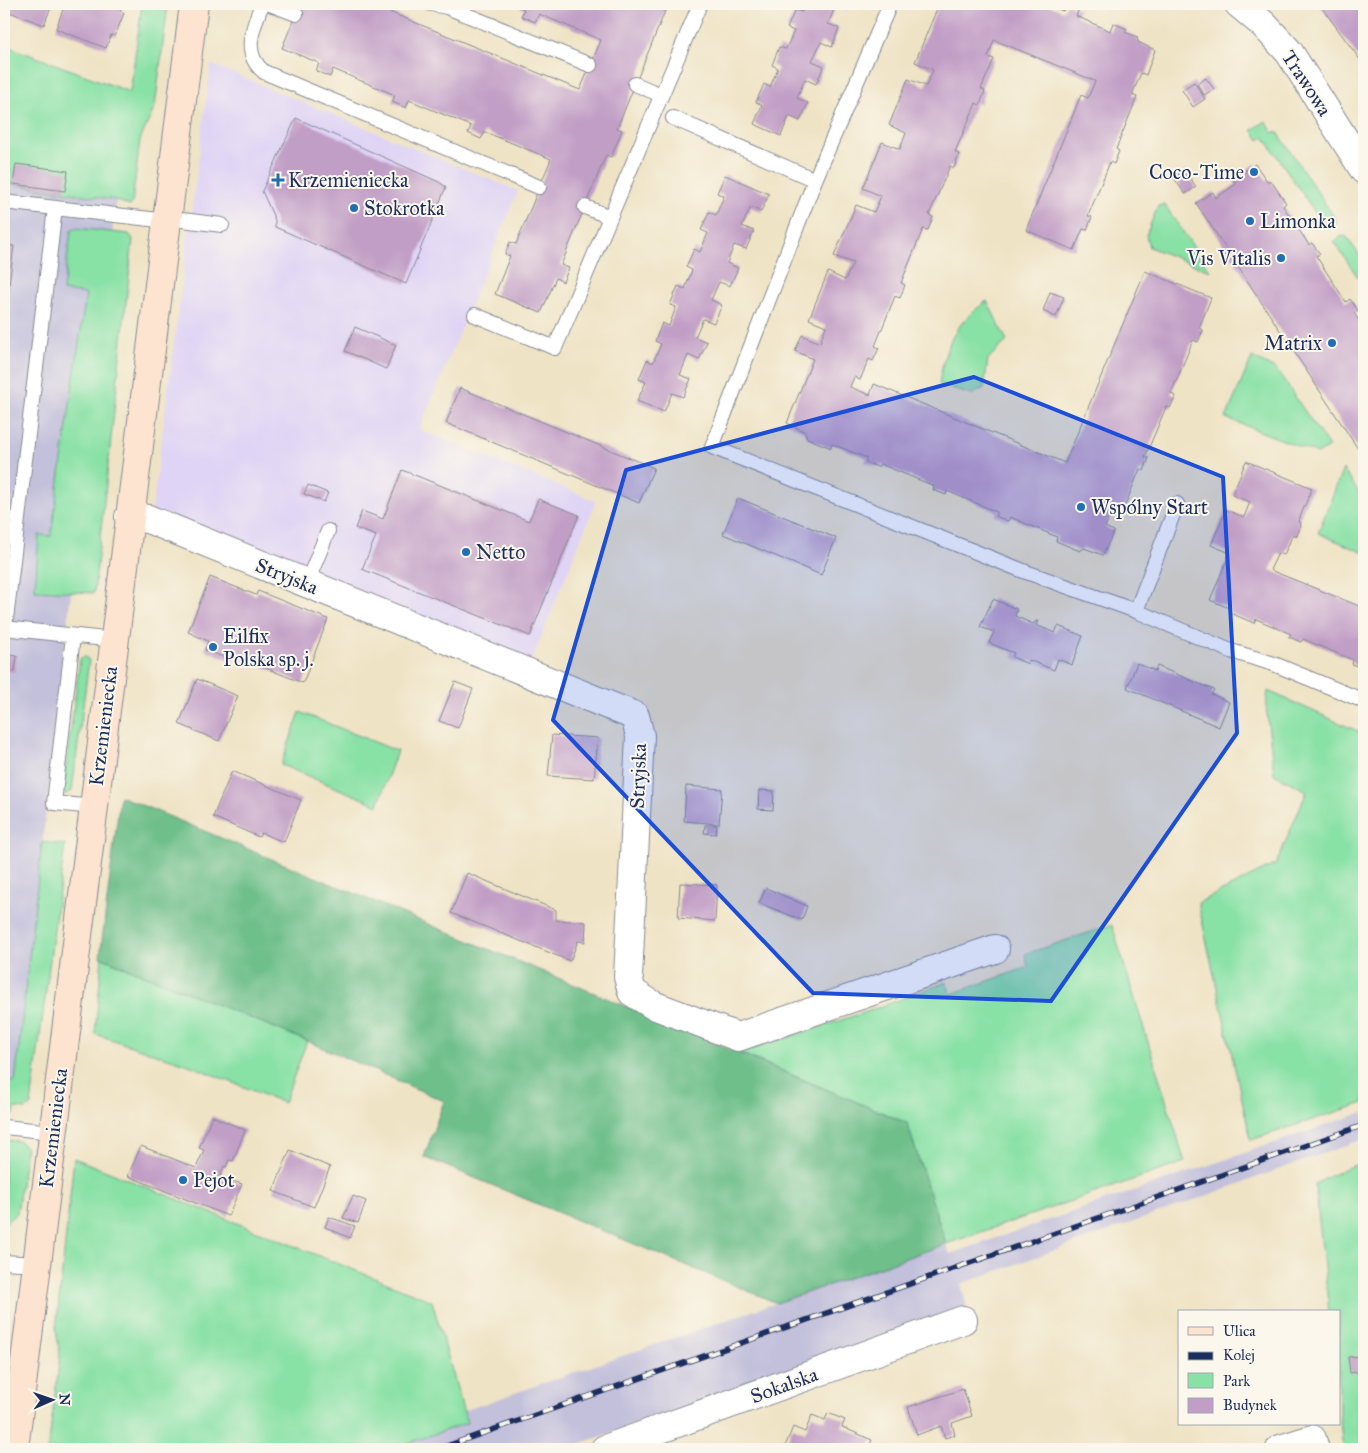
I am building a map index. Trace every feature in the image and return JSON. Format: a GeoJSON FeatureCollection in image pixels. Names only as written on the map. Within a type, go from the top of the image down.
{"type":"FeatureCollection","features":[{"type":"Feature","properties":{"kind":"street","name":"Krzemieniecka"},"geometry":{"type":"LineString","coordinates":[[14,1449],[194,4]]}},
{"type":"Feature","properties":{"kind":"street","name":"Trawowa"},"geometry":{"type":"LineString","coordinates":[[1239,4],[1264,25],[1289,52],[1364,170]]}},
{"type":"Feature","properties":{"kind":"street","name":"Stryjska"},"geometry":{"type":"LineString","coordinates":[[129,517],[148,519],[306,585],[635,716],[640,736],[628,977],[632,992],[653,1005],[738,1037],[995,950]]}},
{"type":"Feature","properties":{"kind":"street","name":"Sokalska"},"geometry":{"type":"LineString","coordinates":[[605,1449],[963,1320]]}},
{"type":"Feature","properties":{"kind":"street"},"geometry":{"type":"LineString","coordinates":[[1280,1449],[1312,1439],[1315,1449]]}},
{"type":"Feature","properties":{"kind":"lane"},"geometry":{"type":"LineString","coordinates":[[262,4],[253,27],[250,50],[253,60],[264,72],[539,187]]}},
{"type":"Feature","properties":{"kind":"lane"},"geometry":{"type":"LineString","coordinates":[[270,4],[296,14]]}},
{"type":"Feature","properties":{"kind":"lane"},"geometry":{"type":"LineString","coordinates":[[431,4],[447,7],[590,65]]}},
{"type":"Feature","properties":{"kind":"lane"},"geometry":{"type":"LineString","coordinates":[[475,315],[555,348],[700,4]]}},
{"type":"Feature","properties":{"kind":"lane"},"geometry":{"type":"LineString","coordinates":[[890,4],[815,180],[712,447],[1026,572],[1136,611],[1232,651],[1274,664],[1364,701]]}},
{"type":"Feature","properties":{"kind":"lane"},"geometry":{"type":"LineString","coordinates":[[635,84],[661,94]]}},
{"type":"Feature","properties":{"kind":"lane"},"geometry":{"type":"LineString","coordinates":[[673,118],[815,180]]}},
{"type":"Feature","properties":{"kind":"lane"},"geometry":{"type":"LineString","coordinates":[[4,202],[222,226]]}},
{"type":"Feature","properties":{"kind":"lane"},"geometry":{"type":"LineString","coordinates":[[585,207],[610,217]]}},
{"type":"Feature","properties":{"kind":"lane"},"geometry":{"type":"LineString","coordinates":[[55,208],[4,628],[114,640]]}},
{"type":"Feature","properties":{"kind":"lane"},"geometry":{"type":"LineString","coordinates":[[1136,611],[1177,504]]}},
{"type":"Feature","properties":{"kind":"lane"},"geometry":{"type":"LineString","coordinates":[[306,585],[328,531]]}},
{"type":"Feature","properties":{"kind":"lane"},"geometry":{"type":"LineString","coordinates":[[73,636],[54,803],[93,807]]}},
{"type":"Feature","properties":{"kind":"lane"},"geometry":{"type":"LineString","coordinates":[[4,1127],[52,1132]]}},
{"type":"Feature","properties":{"kind":"lane"},"geometry":{"type":"LineString","coordinates":[[4,1262],[36,1264]]}},
{"type":"Feature","properties":{"kind":"highlighted area"},"geometry":{"type":"Polygon","coordinates":[[[974,377],[1223,477],[1237,733],[1051,1001],[813,993],[553,720],[626,470],[974,377]]]}},
{"type":"Feature","properties":{"kind":"shaded area"},"geometry":{"type":"Polygon","coordinates":[[[4,45],[116,200],[6,1159],[4,1159],[4,45]]]}},
{"type":"Feature","properties":{"kind":"shaded area"},"geometry":{"type":"Polygon","coordinates":[[[211,64],[518,191],[419,430],[596,501],[532,660],[152,510],[211,64]]]}},
{"type":"Feature","properties":{"kind":"shaded area"},"geometry":{"type":"Polygon","coordinates":[[[1364,1112],[1364,1139],[961,1284],[967,1307],[565,1449],[353,1449],[946,1244],[950,1254],[1364,1112]]]}},
{"type":"Feature","properties":{"kind":"green space"},"geometry":{"type":"Polygon","coordinates":[[[142,4],[168,4],[155,107],[140,140],[132,204],[129,206],[116,200],[4,183],[4,45],[130,92],[142,4]]]}},
{"type":"Feature","properties":{"kind":"green space"},"geometry":{"type":"Polygon","coordinates":[[[1266,121],[1273,133],[1277,131],[1336,220],[1335,225],[1327,230],[1264,137],[1259,140],[1252,130],[1266,121]]]}},
{"type":"Feature","properties":{"kind":"green space"},"geometry":{"type":"Polygon","coordinates":[[[1164,204],[1210,271],[1149,247],[1146,235],[1158,206],[1164,204]]]}},
{"type":"Feature","properties":{"kind":"green space"},"geometry":{"type":"Polygon","coordinates":[[[76,228],[129,234],[133,239],[94,593],[35,590],[39,535],[51,536],[86,294],[63,291],[71,231],[76,228]]]}},
{"type":"Feature","properties":{"kind":"green space"},"geometry":{"type":"Polygon","coordinates":[[[1342,236],[1347,237],[1364,262],[1364,286],[1334,242],[1342,236]]]}},
{"type":"Feature","properties":{"kind":"green space"},"geometry":{"type":"Polygon","coordinates":[[[987,301],[1007,341],[988,359],[984,388],[971,395],[939,384],[944,358],[953,336],[966,318],[987,301]]]}},
{"type":"Feature","properties":{"kind":"green space"},"geometry":{"type":"Polygon","coordinates":[[[1252,357],[1277,370],[1329,447],[1318,454],[1226,418],[1252,357]]]}},
{"type":"Feature","properties":{"kind":"green space"},"geometry":{"type":"Polygon","coordinates":[[[1343,469],[1364,500],[1364,553],[1318,533],[1343,469]]]}},
{"type":"Feature","properties":{"kind":"green space"},"geometry":{"type":"Polygon","coordinates":[[[84,656],[89,660],[72,791],[66,795],[63,789],[80,659],[84,656]]]}},
{"type":"Feature","properties":{"kind":"green space"},"geometry":{"type":"Polygon","coordinates":[[[1268,691],[1360,732],[1364,732],[1364,1103],[1251,1140],[1198,903],[1276,864],[1307,791],[1274,774],[1266,706],[1268,691]]]}},
{"type":"Feature","properties":{"kind":"green space"},"geometry":{"type":"Polygon","coordinates":[[[300,712],[397,751],[378,805],[281,765],[300,712]]]}},
{"type":"Feature","properties":{"kind":"green space"},"geometry":{"type":"Polygon","coordinates":[[[120,796],[907,1123],[946,1244],[777,1303],[424,1157],[444,1101],[307,1041],[100,957],[120,796]]]}},
{"type":"Feature","properties":{"kind":"green space"},"geometry":{"type":"Polygon","coordinates":[[[42,842],[65,845],[31,1105],[26,1109],[15,1108],[14,1115],[4,1113],[4,1081],[15,1082],[42,842]]]}},
{"type":"Feature","properties":{"kind":"green space"},"geometry":{"type":"Polygon","coordinates":[[[1112,925],[1185,1162],[946,1244],[907,1123],[740,1053],[869,1011],[946,982],[951,994],[1028,967],[1025,954],[1112,925]]]}},
{"type":"Feature","properties":{"kind":"green space"},"geometry":{"type":"Polygon","coordinates":[[[102,958],[307,1041],[284,1103],[186,1064],[95,1034],[102,958]]]}},
{"type":"Feature","properties":{"kind":"green space"},"geometry":{"type":"Polygon","coordinates":[[[4,1140],[20,1141],[26,1148],[17,1213],[4,1224],[4,1140]]]}},
{"type":"Feature","properties":{"kind":"green space"},"geometry":{"type":"Polygon","coordinates":[[[74,1158],[432,1301],[467,1423],[391,1449],[48,1449],[60,1356],[56,1329],[74,1158]]]}},
{"type":"Feature","properties":{"kind":"green space"},"geometry":{"type":"Polygon","coordinates":[[[1364,1162],[1364,1449],[1343,1449],[1340,1421],[1340,1310],[1329,1310],[1315,1184],[1344,1169],[1364,1162]]]}},
{"type":"Feature","properties":{"kind":"building"},"geometry":{"type":"Polygon","coordinates":[[[4,4],[52,4],[44,25],[4,10],[4,4]]]}},
{"type":"Feature","properties":{"kind":"building"},"geometry":{"type":"Polygon","coordinates":[[[65,4],[123,4],[120,11],[124,13],[115,36],[111,35],[106,48],[56,29],[65,4]]]}},
{"type":"Feature","properties":{"kind":"building"},"geometry":{"type":"Polygon","coordinates":[[[300,4],[370,4],[580,90],[601,40],[539,14],[535,22],[521,16],[524,9],[513,4],[668,4],[617,128],[622,130],[611,157],[606,155],[561,265],[569,268],[563,282],[556,278],[541,313],[495,294],[510,256],[505,254],[510,242],[516,244],[551,159],[485,132],[481,139],[468,133],[471,126],[409,100],[406,108],[392,102],[395,95],[333,69],[330,77],[316,71],[319,63],[282,48],[300,4]]]}},
{"type":"Feature","properties":{"kind":"building"},"geometry":{"type":"Polygon","coordinates":[[[805,4],[850,4],[847,10],[836,5],[828,24],[839,28],[832,47],[821,42],[812,61],[824,66],[816,84],[805,79],[797,98],[808,103],[800,121],[789,116],[781,136],[754,124],[762,105],[756,102],[764,84],[770,87],[778,68],[772,65],[779,47],[786,49],[794,31],[787,28],[795,10],[802,12],[805,4]]]}},
{"type":"Feature","properties":{"kind":"building"},"geometry":{"type":"Polygon","coordinates":[[[939,4],[1046,4],[1063,11],[1067,4],[1079,9],[1076,16],[1110,31],[1113,23],[1127,29],[1125,32],[1137,37],[1138,42],[1155,50],[1146,75],[1141,73],[1132,95],[1137,97],[1116,149],[1119,151],[1114,164],[1110,162],[1088,216],[1092,217],[1087,230],[1083,229],[1074,250],[1026,230],[1081,95],[1088,98],[1095,81],[994,40],[988,57],[994,59],[981,89],[985,91],[980,105],[976,103],[955,152],[959,154],[954,168],[950,166],[929,215],[933,217],[928,230],[923,229],[901,283],[905,285],[900,298],[895,296],[875,346],[879,348],[873,361],[869,359],[860,380],[854,377],[850,387],[870,395],[874,384],[1065,463],[1145,271],[1211,298],[1199,328],[1203,330],[1198,342],[1193,340],[1171,394],[1176,396],[1170,408],[1166,407],[1145,457],[1149,458],[1144,471],[1140,469],[1123,510],[1114,506],[1105,527],[1114,531],[1103,555],[1084,548],[1080,551],[1056,541],[1057,537],[1010,517],[1008,521],[995,516],[997,512],[947,491],[946,495],[933,490],[934,486],[880,464],[878,467],[865,462],[867,458],[832,444],[831,448],[807,438],[805,432],[787,423],[813,359],[795,351],[802,335],[820,343],[826,326],[809,319],[828,272],[845,280],[853,263],[834,256],[856,205],[874,212],[881,196],[863,188],[882,142],[900,149],[906,133],[889,125],[908,79],[926,86],[933,70],[915,62],[939,4]]]}},
{"type":"Feature","properties":{"kind":"building"},"geometry":{"type":"Polygon","coordinates":[[[1319,4],[1364,4],[1364,65],[1342,35],[1319,4]]]}},
{"type":"Feature","properties":{"kind":"building"},"geometry":{"type":"Polygon","coordinates":[[[1206,78],[1214,89],[1204,95],[1197,84],[1206,78]]]}},
{"type":"Feature","properties":{"kind":"building"},"geometry":{"type":"Polygon","coordinates":[[[1194,82],[1205,99],[1193,107],[1182,90],[1194,82]]]}},
{"type":"Feature","properties":{"kind":"building","name":"Stokrotka"},"geometry":{"type":"Polygon","coordinates":[[[296,118],[439,182],[446,187],[406,284],[275,227],[275,220],[262,191],[296,118]]]}},
{"type":"Feature","properties":{"kind":"building"},"geometry":{"type":"Polygon","coordinates":[[[16,164],[68,171],[65,191],[13,184],[16,164]]]}},
{"type":"Feature","properties":{"kind":"building"},"geometry":{"type":"Polygon","coordinates":[[[1255,164],[1267,181],[1271,181],[1286,203],[1283,206],[1309,245],[1312,243],[1320,254],[1316,256],[1346,302],[1350,299],[1358,311],[1354,313],[1364,328],[1364,458],[1196,203],[1213,192],[1216,198],[1236,184],[1233,179],[1255,164]]]}},
{"type":"Feature","properties":{"kind":"building"},"geometry":{"type":"Polygon","coordinates":[[[1185,170],[1196,187],[1185,194],[1174,178],[1185,170]]]}},
{"type":"Feature","properties":{"kind":"building"},"geometry":{"type":"Polygon","coordinates":[[[725,175],[769,194],[761,212],[751,207],[742,226],[754,231],[746,249],[734,245],[727,263],[738,268],[730,286],[719,282],[711,300],[722,305],[714,323],[703,319],[695,337],[707,342],[699,360],[688,355],[680,375],[691,379],[683,397],[672,393],[664,412],[637,401],[646,382],[639,379],[647,360],[653,363],[661,344],[655,341],[662,323],[669,326],[676,307],[670,305],[678,286],[685,289],[692,270],[686,267],[694,249],[700,252],[708,233],[701,230],[709,212],[716,215],[724,196],[717,193],[725,175]]]}},
{"type":"Feature","properties":{"kind":"building"},"geometry":{"type":"Polygon","coordinates":[[[4,245],[14,246],[5,315],[4,315],[4,245]]]}},
{"type":"Feature","properties":{"kind":"building"},"geometry":{"type":"Polygon","coordinates":[[[1050,292],[1064,297],[1056,317],[1043,311],[1050,292]]]}},
{"type":"Feature","properties":{"kind":"building"},"geometry":{"type":"Polygon","coordinates":[[[355,327],[396,345],[386,369],[345,351],[355,327]]]}},
{"type":"Feature","properties":{"kind":"building"},"geometry":{"type":"Polygon","coordinates":[[[460,388],[654,468],[639,503],[446,423],[460,388]]]}},
{"type":"Feature","properties":{"kind":"building"},"geometry":{"type":"Polygon","coordinates":[[[1246,461],[1312,488],[1298,522],[1301,523],[1297,536],[1293,534],[1284,555],[1278,553],[1270,570],[1364,608],[1364,669],[1352,664],[1353,660],[1303,639],[1301,642],[1289,637],[1291,634],[1256,619],[1254,623],[1230,613],[1229,608],[1210,600],[1230,553],[1211,545],[1226,510],[1244,517],[1250,502],[1232,495],[1246,461]]]}},
{"type":"Feature","properties":{"kind":"building","name":"Netto"},"geometry":{"type":"Polygon","coordinates":[[[402,470],[529,521],[538,499],[579,515],[530,636],[362,569],[376,536],[355,528],[362,511],[383,519],[402,470]]]}},
{"type":"Feature","properties":{"kind":"building"},"geometry":{"type":"Polygon","coordinates":[[[308,485],[328,493],[324,502],[304,494],[308,485]]]}},
{"type":"Feature","properties":{"kind":"building"},"geometry":{"type":"Polygon","coordinates":[[[738,498],[836,538],[821,575],[723,534],[738,498]]]}},
{"type":"Feature","properties":{"kind":"building"},"geometry":{"type":"Polygon","coordinates":[[[210,577],[256,595],[258,591],[328,619],[303,683],[233,655],[231,660],[205,650],[208,641],[188,632],[210,577]]]}},
{"type":"Feature","properties":{"kind":"building"},"geometry":{"type":"Polygon","coordinates":[[[993,599],[1017,609],[1015,616],[1033,624],[1038,621],[1036,625],[1055,633],[1058,626],[1083,636],[1072,665],[1058,659],[1054,670],[1029,660],[1028,664],[1012,657],[1014,653],[989,643],[994,632],[980,627],[993,599]]]}},
{"type":"Feature","properties":{"kind":"building"},"geometry":{"type":"Polygon","coordinates":[[[4,654],[17,656],[15,672],[4,671],[4,654]]]}},
{"type":"Feature","properties":{"kind":"building"},"geometry":{"type":"Polygon","coordinates":[[[1137,663],[1155,671],[1157,666],[1214,690],[1211,694],[1229,702],[1219,727],[1127,688],[1137,663]]]}},
{"type":"Feature","properties":{"kind":"building"},"geometry":{"type":"Polygon","coordinates":[[[197,679],[238,696],[219,741],[179,724],[197,679]]]}},
{"type":"Feature","properties":{"kind":"building"},"geometry":{"type":"Polygon","coordinates":[[[455,682],[473,689],[458,728],[439,721],[455,682]]]}},
{"type":"Feature","properties":{"kind":"building"},"geometry":{"type":"Polygon","coordinates":[[[552,735],[598,738],[594,779],[548,776],[552,735]]]}},
{"type":"Feature","properties":{"kind":"building"},"geometry":{"type":"Polygon","coordinates":[[[232,771],[301,800],[284,842],[261,833],[259,837],[213,817],[232,771]]]}},
{"type":"Feature","properties":{"kind":"building"},"geometry":{"type":"Polygon","coordinates":[[[686,786],[722,789],[719,824],[684,821],[686,786]]]}},
{"type":"Feature","properties":{"kind":"building"},"geometry":{"type":"Polygon","coordinates":[[[759,790],[774,791],[773,810],[758,809],[759,790]]]}},
{"type":"Feature","properties":{"kind":"building"},"geometry":{"type":"Polygon","coordinates":[[[705,825],[717,825],[716,834],[704,833],[705,825]]]}},
{"type":"Feature","properties":{"kind":"building"},"geometry":{"type":"Polygon","coordinates":[[[467,873],[556,910],[556,920],[586,922],[585,942],[578,941],[570,961],[451,913],[467,873]]]}},
{"type":"Feature","properties":{"kind":"building"},"geometry":{"type":"Polygon","coordinates":[[[680,883],[717,885],[715,921],[678,918],[680,883]]]}},
{"type":"Feature","properties":{"kind":"building"},"geometry":{"type":"Polygon","coordinates":[[[766,888],[807,906],[802,920],[759,903],[766,888]]]}},
{"type":"Feature","properties":{"kind":"building","name":"Pejot"},"geometry":{"type":"Polygon","coordinates":[[[212,1116],[245,1130],[233,1161],[229,1160],[226,1167],[224,1166],[220,1177],[242,1184],[228,1216],[128,1176],[141,1146],[196,1168],[204,1150],[199,1148],[212,1116]]]}},
{"type":"Feature","properties":{"kind":"building"},"geometry":{"type":"Polygon","coordinates":[[[290,1150],[330,1167],[314,1207],[273,1191],[290,1150]]]}},
{"type":"Feature","properties":{"kind":"building"},"geometry":{"type":"Polygon","coordinates":[[[353,1196],[366,1201],[358,1223],[343,1218],[353,1196]]]}},
{"type":"Feature","properties":{"kind":"building"},"geometry":{"type":"Polygon","coordinates":[[[329,1217],[355,1226],[350,1238],[325,1227],[329,1217]]]}},
{"type":"Feature","properties":{"kind":"building"},"geometry":{"type":"Polygon","coordinates":[[[1364,1356],[1364,1371],[1350,1373],[1348,1357],[1364,1356]]]}},
{"type":"Feature","properties":{"kind":"building"},"geometry":{"type":"Polygon","coordinates":[[[963,1389],[972,1416],[952,1423],[955,1435],[945,1438],[941,1426],[917,1435],[908,1407],[963,1389]]]}},
{"type":"Feature","properties":{"kind":"building"},"geometry":{"type":"Polygon","coordinates":[[[828,1413],[845,1420],[842,1427],[872,1440],[868,1449],[784,1449],[793,1427],[805,1432],[812,1415],[825,1420],[828,1413]]]}},
{"type":"Feature","properties":{"kind":"railway"},"geometry":{"type":"LineString","coordinates":[[438,1449],[1364,1125]]}},
{"type":"Feature","properties":{"kind":"place","name":"Coco-Time"},"geometry":{"type":"Point","coordinates":[1254,172]}},
{"type":"Feature","properties":{"kind":"place","name":"Krzemieniecka"},"geometry":{"type":"Point","coordinates":[278,180]}},
{"type":"Feature","properties":{"kind":"place","name":"Stokrotka"},"geometry":{"type":"Point","coordinates":[354,208]}},
{"type":"Feature","properties":{"kind":"place","name":"Limonka"},"geometry":{"type":"Point","coordinates":[1250,221]}},
{"type":"Feature","properties":{"kind":"place","name":"Vis Vitalis"},"geometry":{"type":"Point","coordinates":[1281,258]}},
{"type":"Feature","properties":{"kind":"place","name":"Matrix"},"geometry":{"type":"Point","coordinates":[1332,343]}},
{"type":"Feature","properties":{"kind":"place","name":"Wspólny Start"},"geometry":{"type":"Point","coordinates":[1081,507]}},
{"type":"Feature","properties":{"kind":"place","name":"Netto"},"geometry":{"type":"Point","coordinates":[466,552]}},
{"type":"Feature","properties":{"kind":"place","name":"Eilfix Polska sp. j."},"geometry":{"type":"Point","coordinates":[213,647]}},
{"type":"Feature","properties":{"kind":"place","name":"Pejot"},"geometry":{"type":"Point","coordinates":[183,1180]}}]}
